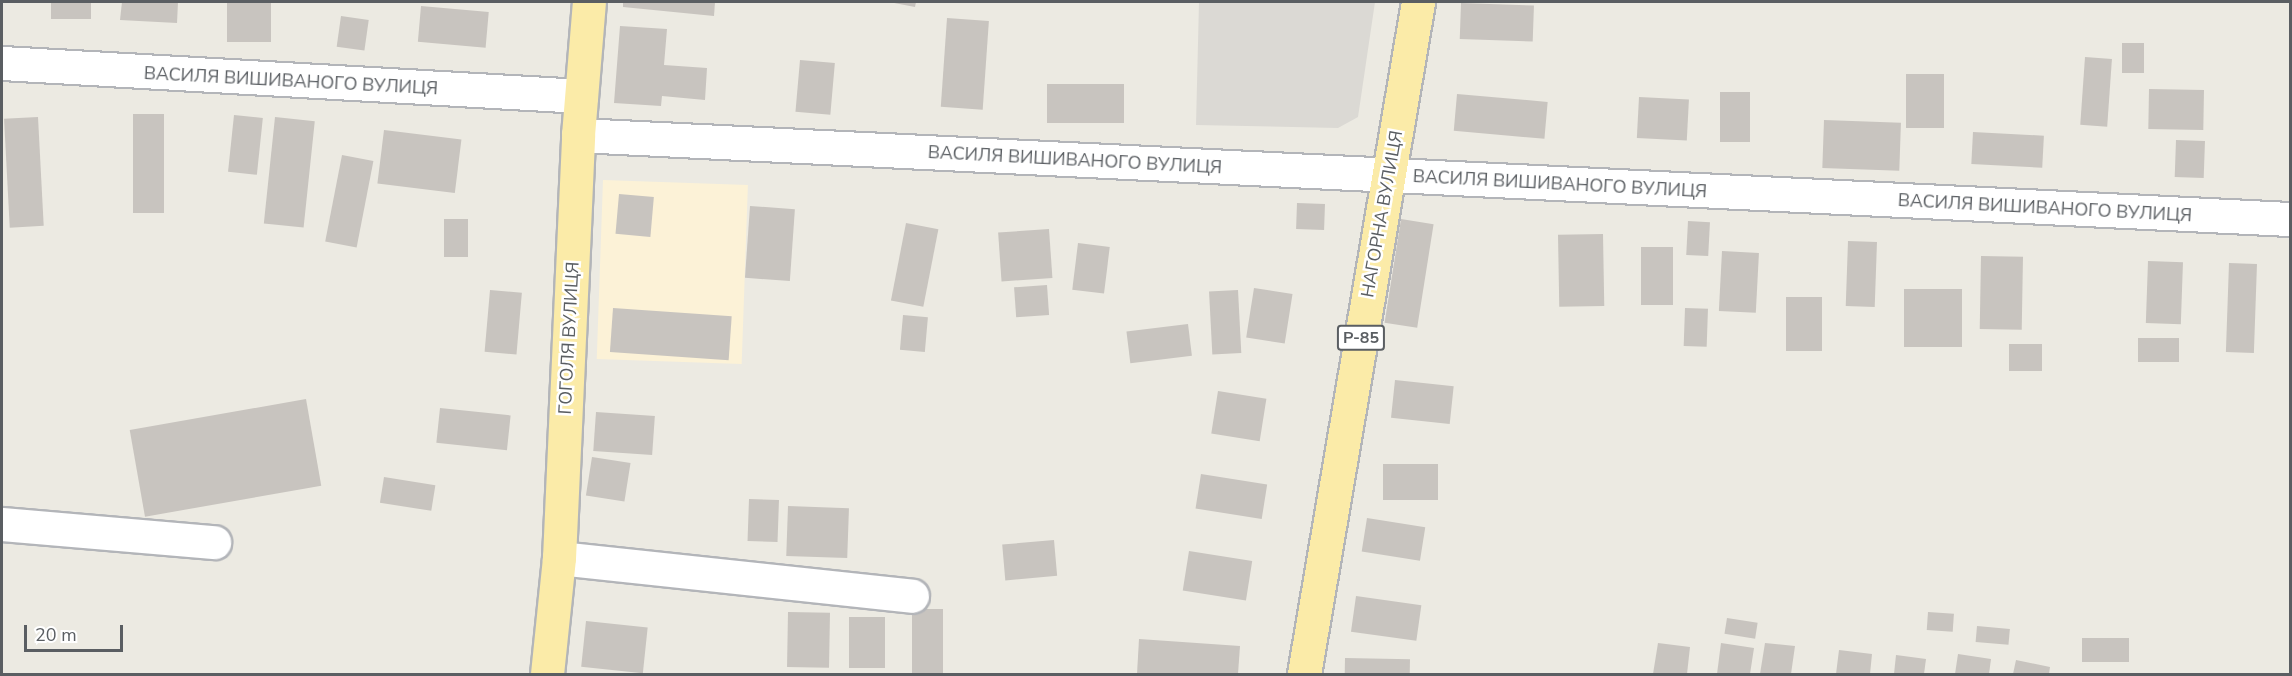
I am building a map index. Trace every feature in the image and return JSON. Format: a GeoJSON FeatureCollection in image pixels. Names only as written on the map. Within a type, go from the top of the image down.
{"type":"FeatureCollection","features":[{"type":"Feature","properties":{"kind":"main road","name":"ГОГОЛЯ ВУЛИЦЯ"},"geometry":{"type":"LineString","coordinates":[[547,675],[559,558],[578,135],[589,2]]}},
{"type":"Feature","properties":{"kind":"main road","name":"НАГОРНА ВУЛИЦЯ"},"geometry":{"type":"LineString","coordinates":[[1304,675],[1418,2]]}},
{"type":"Feature","properties":{"kind":"street","name":"ВАСИЛЯ ВИШИВАНОГО ВУЛИЦЯ"},"geometry":{"type":"LineString","coordinates":[[2,63],[581,96]]}},
{"type":"Feature","properties":{"kind":"street","name":"ВАСИЛЯ ВИШИВАНОГО ВУЛИЦЯ"},"geometry":{"type":"LineString","coordinates":[[578,135],[2290,219]]}},
{"type":"Feature","properties":{"kind":"street"},"geometry":{"type":"LineString","coordinates":[[2,524],[214,542]]}},
{"type":"Feature","properties":{"kind":"street"},"geometry":{"type":"LineString","coordinates":[[559,558],[912,596]]}},
{"type":"Feature","properties":{"kind":"shaded area"},"geometry":{"type":"Polygon","coordinates":[[[1199,2],[1375,2],[1358,117],[1338,128],[1196,125],[1199,2]]]}},
{"type":"Feature","properties":{"kind":"shaded area"},"geometry":{"type":"Polygon","coordinates":[[[603,180],[748,185],[742,364],[597,359],[603,180]]]}},
{"type":"Feature","properties":{"kind":"building"},"geometry":{"type":"Polygon","coordinates":[[[51,2],[91,2],[91,19],[51,19],[51,2]]]}},
{"type":"Feature","properties":{"kind":"building"},"geometry":{"type":"Polygon","coordinates":[[[122,2],[178,2],[177,23],[120,20],[122,2]]]}},
{"type":"Feature","properties":{"kind":"building"},"geometry":{"type":"Polygon","coordinates":[[[227,2],[271,2],[271,42],[227,42],[227,2]]]}},
{"type":"Feature","properties":{"kind":"building"},"geometry":{"type":"Polygon","coordinates":[[[623,2],[715,2],[714,16],[623,7],[623,2]]]}},
{"type":"Feature","properties":{"kind":"building"},"geometry":{"type":"Polygon","coordinates":[[[889,2],[916,2],[915,7],[889,2]]]}},
{"type":"Feature","properties":{"kind":"building"},"geometry":{"type":"Polygon","coordinates":[[[1461,3],[1534,6],[1533,42],[1460,39],[1461,3]]]}},
{"type":"Feature","properties":{"kind":"building"},"geometry":{"type":"Polygon","coordinates":[[[421,6],[489,12],[486,48],[418,42],[421,6]]]}},
{"type":"Feature","properties":{"kind":"building"},"geometry":{"type":"Polygon","coordinates":[[[341,16],[369,20],[364,51],[337,47],[341,16]]]}},
{"type":"Feature","properties":{"kind":"building"},"geometry":{"type":"Polygon","coordinates":[[[947,18],[989,21],[983,110],[941,107],[947,18]]]}},
{"type":"Feature","properties":{"kind":"building"},"geometry":{"type":"Polygon","coordinates":[[[620,26],[667,29],[664,65],[707,68],[705,100],[662,96],[661,106],[614,103],[620,26]]]}},
{"type":"Feature","properties":{"kind":"building"},"geometry":{"type":"Polygon","coordinates":[[[2122,43],[2144,43],[2144,73],[2122,73],[2122,43]]]}},
{"type":"Feature","properties":{"kind":"building"},"geometry":{"type":"Polygon","coordinates":[[[2085,57],[2112,59],[2107,127],[2080,125],[2085,57]]]}},
{"type":"Feature","properties":{"kind":"building"},"geometry":{"type":"Polygon","coordinates":[[[800,60],[835,63],[830,115],[795,112],[800,60]]]}},
{"type":"Feature","properties":{"kind":"building"},"geometry":{"type":"Polygon","coordinates":[[[1906,74],[1944,74],[1944,128],[1906,128],[1906,74]]]}},
{"type":"Feature","properties":{"kind":"building"},"geometry":{"type":"Polygon","coordinates":[[[1047,84],[1124,84],[1124,123],[1047,123],[1047,84]]]}},
{"type":"Feature","properties":{"kind":"building"},"geometry":{"type":"Polygon","coordinates":[[[2149,89],[2204,90],[2203,130],[2148,129],[2149,89]]]}},
{"type":"Feature","properties":{"kind":"building"},"geometry":{"type":"Polygon","coordinates":[[[1720,92],[1750,92],[1750,142],[1720,142],[1720,92]]]}},
{"type":"Feature","properties":{"kind":"building"},"geometry":{"type":"Polygon","coordinates":[[[1457,94],[1548,102],[1544,139],[1454,131],[1457,94]]]}},
{"type":"Feature","properties":{"kind":"building"},"geometry":{"type":"Polygon","coordinates":[[[1639,97],[1689,100],[1687,141],[1637,138],[1639,97]]]}},
{"type":"Feature","properties":{"kind":"building"},"geometry":{"type":"Polygon","coordinates":[[[133,114],[164,114],[164,213],[133,213],[133,114]]]}},
{"type":"Feature","properties":{"kind":"building"},"geometry":{"type":"Polygon","coordinates":[[[234,115],[263,118],[257,175],[228,172],[234,115]]]}},
{"type":"Feature","properties":{"kind":"building"},"geometry":{"type":"Polygon","coordinates":[[[38,117],[44,226],[10,228],[4,119],[38,117]]]}},
{"type":"Feature","properties":{"kind":"building"},"geometry":{"type":"Polygon","coordinates":[[[275,117],[315,121],[304,228],[264,223],[275,117]]]}},
{"type":"Feature","properties":{"kind":"building"},"geometry":{"type":"Polygon","coordinates":[[[1824,120],[1901,123],[1899,171],[1822,168],[1824,120]]]}},
{"type":"Feature","properties":{"kind":"building"},"geometry":{"type":"Polygon","coordinates":[[[384,130],[461,140],[455,193],[377,184],[384,130]]]}},
{"type":"Feature","properties":{"kind":"building"},"geometry":{"type":"Polygon","coordinates":[[[1973,132],[2044,136],[2042,168],[1971,164],[1973,132]]]}},
{"type":"Feature","properties":{"kind":"building"},"geometry":{"type":"Polygon","coordinates":[[[2176,140],[2205,141],[2204,178],[2175,177],[2176,140]]]}},
{"type":"Feature","properties":{"kind":"building"},"geometry":{"type":"Polygon","coordinates":[[[342,155],[373,161],[357,247],[325,241],[342,155]]]}},
{"type":"Feature","properties":{"kind":"building"},"geometry":{"type":"Polygon","coordinates":[[[619,194],[654,197],[650,237],[616,234],[619,194]]]}},
{"type":"Feature","properties":{"kind":"building"},"geometry":{"type":"Polygon","coordinates":[[[1297,203],[1325,204],[1324,230],[1296,229],[1297,203]]]}},
{"type":"Feature","properties":{"kind":"building"},"geometry":{"type":"Polygon","coordinates":[[[750,206],[795,209],[790,281],[745,278],[750,206]]]}},
{"type":"Feature","properties":{"kind":"building"},"geometry":{"type":"Polygon","coordinates":[[[444,219],[468,219],[468,257],[444,257],[444,219]]]}},
{"type":"Feature","properties":{"kind":"building"},"geometry":{"type":"Polygon","coordinates":[[[1401,219],[1434,224],[1417,328],[1385,323],[1401,219]]]}},
{"type":"Feature","properties":{"kind":"building"},"geometry":{"type":"Polygon","coordinates":[[[1688,221],[1710,222],[1708,256],[1686,255],[1688,221]]]}},
{"type":"Feature","properties":{"kind":"building"},"geometry":{"type":"Polygon","coordinates":[[[906,223],[938,229],[923,307],[891,301],[906,223]]]}},
{"type":"Feature","properties":{"kind":"building"},"geometry":{"type":"Polygon","coordinates":[[[1049,229],[1052,278],[1002,281],[998,233],[1049,229]]]}},
{"type":"Feature","properties":{"kind":"building"},"geometry":{"type":"Polygon","coordinates":[[[1603,234],[1604,306],[1559,307],[1558,235],[1603,234]]]}},
{"type":"Feature","properties":{"kind":"building"},"geometry":{"type":"Polygon","coordinates":[[[1848,241],[1877,242],[1875,307],[1846,306],[1848,241]]]}},
{"type":"Feature","properties":{"kind":"building"},"geometry":{"type":"Polygon","coordinates":[[[1078,243],[1110,247],[1104,294],[1072,290],[1078,243]]]}},
{"type":"Feature","properties":{"kind":"building"},"geometry":{"type":"Polygon","coordinates":[[[1641,247],[1673,247],[1673,305],[1641,305],[1641,247]]]}},
{"type":"Feature","properties":{"kind":"building"},"geometry":{"type":"Polygon","coordinates":[[[1722,251],[1759,253],[1756,313],[1719,311],[1722,251]]]}},
{"type":"Feature","properties":{"kind":"building"},"geometry":{"type":"Polygon","coordinates":[[[1981,256],[2023,257],[2022,330],[1980,329],[1981,256]]]}},
{"type":"Feature","properties":{"kind":"building"},"geometry":{"type":"Polygon","coordinates":[[[2148,261],[2183,262],[2181,324],[2146,323],[2148,261]]]}},
{"type":"Feature","properties":{"kind":"building"},"geometry":{"type":"Polygon","coordinates":[[[2229,263],[2257,264],[2254,353],[2226,352],[2229,263]]]}},
{"type":"Feature","properties":{"kind":"building"},"geometry":{"type":"Polygon","coordinates":[[[1047,285],[1049,315],[1016,317],[1014,287],[1047,285]]]}},
{"type":"Feature","properties":{"kind":"building"},"geometry":{"type":"Polygon","coordinates":[[[1254,288],[1293,294],[1285,343],[1246,337],[1254,288]]]}},
{"type":"Feature","properties":{"kind":"building"},"geometry":{"type":"Polygon","coordinates":[[[1904,289],[1962,289],[1962,347],[1904,347],[1904,289]]]}},
{"type":"Feature","properties":{"kind":"building"},"geometry":{"type":"Polygon","coordinates":[[[490,290],[522,293],[516,355],[485,352],[490,290]]]}},
{"type":"Feature","properties":{"kind":"building"},"geometry":{"type":"Polygon","coordinates":[[[1238,290],[1241,353],[1212,354],[1209,292],[1238,290]]]}},
{"type":"Feature","properties":{"kind":"building"},"geometry":{"type":"Polygon","coordinates":[[[1786,297],[1822,297],[1822,351],[1786,351],[1786,297]]]}},
{"type":"Feature","properties":{"kind":"building"},"geometry":{"type":"Polygon","coordinates":[[[613,308],[732,316],[729,360],[610,352],[613,308]]]}},
{"type":"Feature","properties":{"kind":"building"},"geometry":{"type":"Polygon","coordinates":[[[1685,308],[1708,309],[1707,347],[1684,346],[1685,308]]]}},
{"type":"Feature","properties":{"kind":"building"},"geometry":{"type":"Polygon","coordinates":[[[903,315],[928,317],[925,352],[900,350],[903,315]]]}},
{"type":"Feature","properties":{"kind":"building"},"geometry":{"type":"Polygon","coordinates":[[[1188,324],[1192,356],[1130,363],[1126,332],[1188,324]]]}},
{"type":"Feature","properties":{"kind":"building"},"geometry":{"type":"Polygon","coordinates":[[[2138,338],[2179,338],[2179,362],[2138,362],[2138,338]]]}},
{"type":"Feature","properties":{"kind":"building"},"geometry":{"type":"Polygon","coordinates":[[[2009,344],[2042,344],[2042,371],[2009,371],[2009,344]]]}},
{"type":"Feature","properties":{"kind":"building"},"geometry":{"type":"Polygon","coordinates":[[[1395,380],[1454,386],[1450,424],[1391,418],[1395,380]]]}},
{"type":"Feature","properties":{"kind":"building"},"geometry":{"type":"Polygon","coordinates":[[[1218,391],[1266,399],[1260,441],[1211,433],[1218,391]]]}},
{"type":"Feature","properties":{"kind":"building"},"geometry":{"type":"Polygon","coordinates":[[[306,399],[321,486],[145,517],[130,430],[306,399]]]}},
{"type":"Feature","properties":{"kind":"building"},"geometry":{"type":"Polygon","coordinates":[[[440,408],[511,415],[507,450],[436,443],[440,408]]]}},
{"type":"Feature","properties":{"kind":"building"},"geometry":{"type":"Polygon","coordinates":[[[596,412],[655,416],[652,455],[593,451],[596,412]]]}},
{"type":"Feature","properties":{"kind":"building"},"geometry":{"type":"Polygon","coordinates":[[[592,457],[631,463],[624,502],[586,496],[592,457]]]}},
{"type":"Feature","properties":{"kind":"building"},"geometry":{"type":"Polygon","coordinates":[[[1383,464],[1438,464],[1438,500],[1383,500],[1383,464]]]}},
{"type":"Feature","properties":{"kind":"building"},"geometry":{"type":"Polygon","coordinates":[[[1201,474],[1267,484],[1262,519],[1196,509],[1201,474]]]}},
{"type":"Feature","properties":{"kind":"building"},"geometry":{"type":"Polygon","coordinates":[[[384,477],[435,485],[431,511],[380,503],[384,477]]]}},
{"type":"Feature","properties":{"kind":"building"},"geometry":{"type":"Polygon","coordinates":[[[749,499],[779,500],[778,542],[748,541],[749,499]]]}},
{"type":"Feature","properties":{"kind":"building"},"geometry":{"type":"Polygon","coordinates":[[[788,506],[849,508],[847,558],[786,556],[788,506]]]}},
{"type":"Feature","properties":{"kind":"building"},"geometry":{"type":"Polygon","coordinates":[[[1367,518],[1425,527],[1420,561],[1362,552],[1367,518]]]}},
{"type":"Feature","properties":{"kind":"building"},"geometry":{"type":"Polygon","coordinates":[[[1054,540],[1057,576],[1005,580],[1002,545],[1054,540]]]}},
{"type":"Feature","properties":{"kind":"building"},"geometry":{"type":"Polygon","coordinates":[[[1189,551],[1252,561],[1246,601],[1183,591],[1189,551]]]}},
{"type":"Feature","properties":{"kind":"building"},"geometry":{"type":"Polygon","coordinates":[[[1356,596],[1421,605],[1416,641],[1351,632],[1356,596]]]}},
{"type":"Feature","properties":{"kind":"building"},"geometry":{"type":"Polygon","coordinates":[[[912,609],[943,609],[943,674],[912,674],[912,609]]]}},
{"type":"Feature","properties":{"kind":"building"},"geometry":{"type":"Polygon","coordinates":[[[788,612],[830,613],[829,668],[787,667],[788,612]]]}},
{"type":"Feature","properties":{"kind":"building"},"geometry":{"type":"Polygon","coordinates":[[[1928,612],[1954,614],[1953,632],[1927,630],[1928,612]]]}},
{"type":"Feature","properties":{"kind":"building"},"geometry":{"type":"Polygon","coordinates":[[[849,617],[885,617],[885,668],[849,668],[849,617]]]}},
{"type":"Feature","properties":{"kind":"building"},"geometry":{"type":"Polygon","coordinates":[[[1727,618],[1758,623],[1755,639],[1724,634],[1727,618]]]}},
{"type":"Feature","properties":{"kind":"building"},"geometry":{"type":"Polygon","coordinates":[[[586,621],[648,627],[643,673],[581,667],[586,621]]]}},
{"type":"Feature","properties":{"kind":"building"},"geometry":{"type":"Polygon","coordinates":[[[1977,626],[2010,629],[2008,645],[1976,642],[1977,626]]]}},
{"type":"Feature","properties":{"kind":"building"},"geometry":{"type":"Polygon","coordinates":[[[2082,638],[2129,638],[2129,662],[2082,662],[2082,638]]]}},
{"type":"Feature","properties":{"kind":"building"},"geometry":{"type":"Polygon","coordinates":[[[1139,639],[1240,646],[1238,674],[1137,674],[1139,639]]]}},
{"type":"Feature","properties":{"kind":"building"},"geometry":{"type":"Polygon","coordinates":[[[1658,643],[1690,647],[1687,674],[1653,674],[1658,643]]]}},
{"type":"Feature","properties":{"kind":"building"},"geometry":{"type":"Polygon","coordinates":[[[1721,643],[1754,648],[1750,674],[1717,674],[1721,643]]]}},
{"type":"Feature","properties":{"kind":"building"},"geometry":{"type":"Polygon","coordinates":[[[1765,643],[1795,646],[1791,674],[1760,674],[1765,643]]]}},
{"type":"Feature","properties":{"kind":"building"},"geometry":{"type":"Polygon","coordinates":[[[1839,650],[1872,654],[1870,674],[1836,674],[1839,650]]]}},
{"type":"Feature","properties":{"kind":"building"},"geometry":{"type":"Polygon","coordinates":[[[1958,654],[1991,659],[1989,674],[1955,674],[1958,654]]]}},
{"type":"Feature","properties":{"kind":"building"},"geometry":{"type":"Polygon","coordinates":[[[1896,655],[1926,659],[1924,674],[1894,674],[1896,655]]]}},
{"type":"Feature","properties":{"kind":"building"},"geometry":{"type":"Polygon","coordinates":[[[1345,658],[1410,659],[1410,674],[1345,674],[1345,658]]]}},
{"type":"Feature","properties":{"kind":"building"},"geometry":{"type":"Polygon","coordinates":[[[2016,660],[2050,667],[2049,674],[2013,674],[2016,660]]]}}]}
